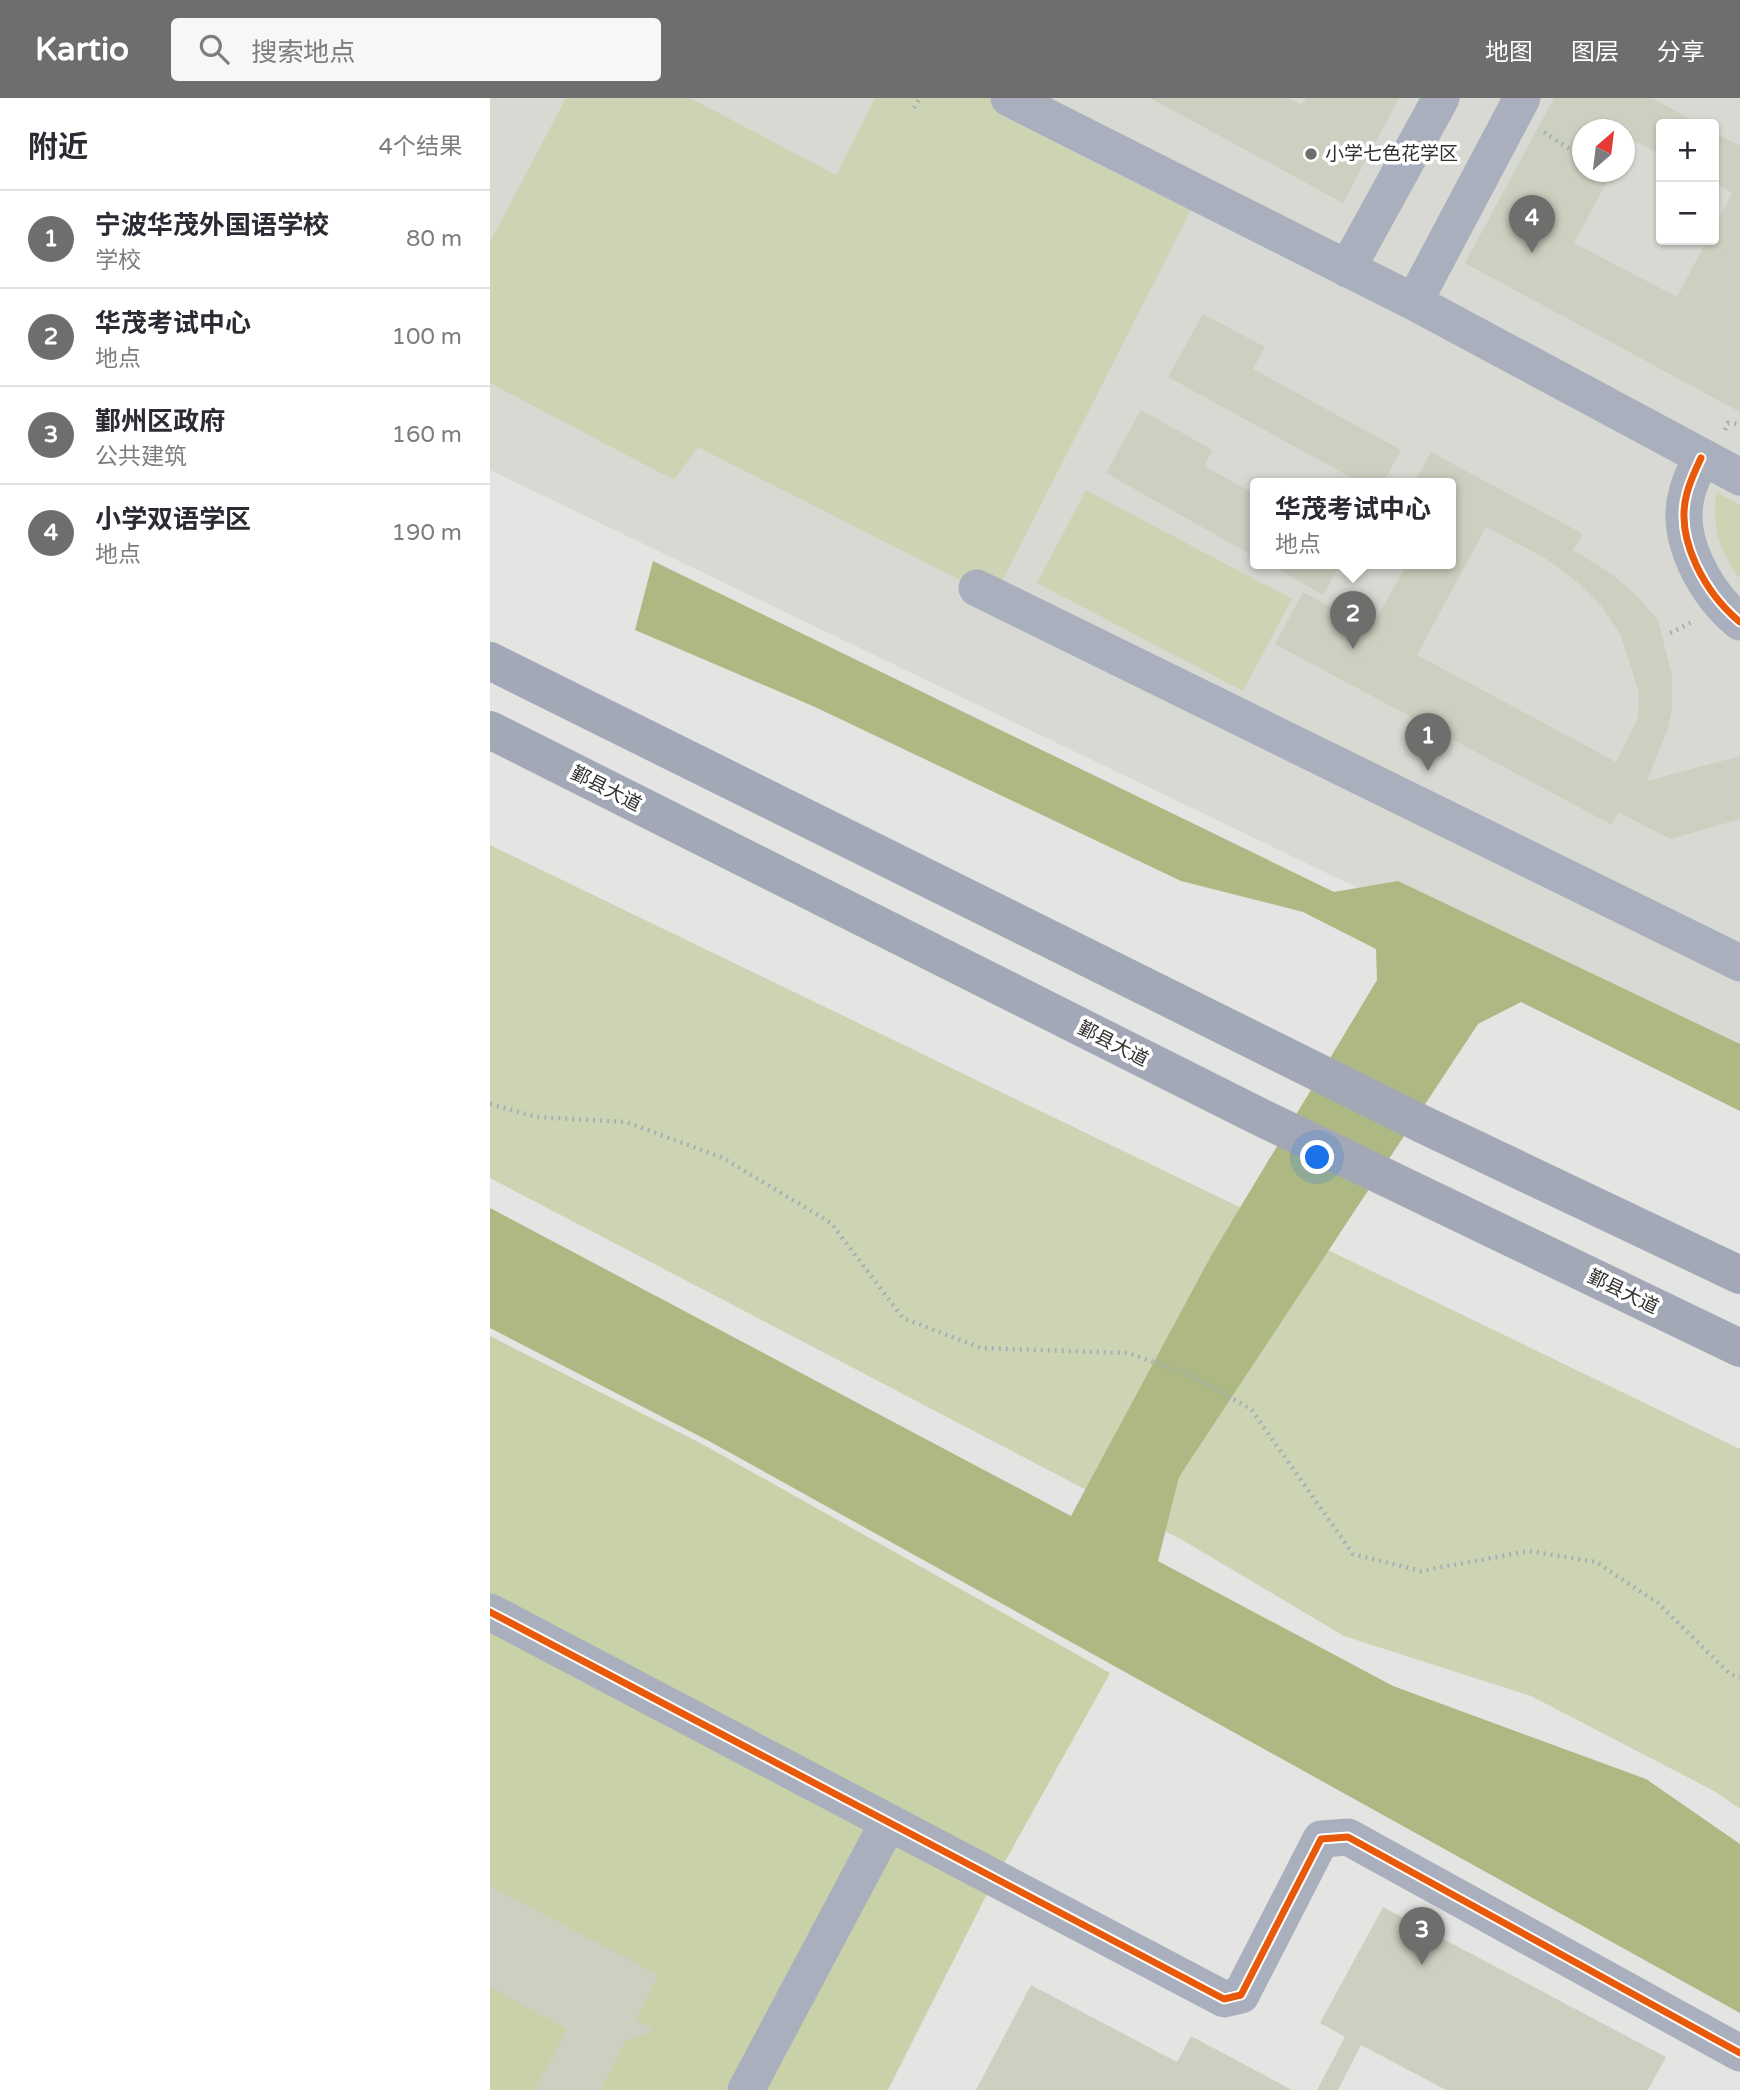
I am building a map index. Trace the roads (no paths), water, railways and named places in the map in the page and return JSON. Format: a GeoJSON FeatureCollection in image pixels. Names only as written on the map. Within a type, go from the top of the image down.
{"type":"FeatureCollection","features":[{"type":"Feature","properties":{"kind":"main road"},"geometry":{"type":"LineString","coordinates":[[490,661],[1422,1124],[1740,1275]]}},
{"type":"Feature","properties":{"kind":"main road","name":"鄞县大道"},"geometry":{"type":"LineString","coordinates":[[490,730],[1258,1116],[1740,1348]]}},
{"type":"Feature","properties":{"kind":"street"},"geometry":{"type":"LineString","coordinates":[[1009,98],[1414,302],[1740,477]]}},
{"type":"Feature","properties":{"kind":"street"},"geometry":{"type":"LineString","coordinates":[[1347,269],[1441,98]]}},
{"type":"Feature","properties":{"kind":"street"},"geometry":{"type":"LineString","coordinates":[[1414,302],[1507,103]]}},
{"type":"Feature","properties":{"kind":"street"},"geometry":{"type":"LineString","coordinates":[[1701,458],[1686,495],[1684,528],[1701,576],[1721,607],[1740,622]]}},
{"type":"Feature","properties":{"kind":"street"},"geometry":{"type":"LineString","coordinates":[[977,588],[1740,963]]}},
{"type":"Feature","properties":{"kind":"street"},"geometry":{"type":"LineString","coordinates":[[490,1612],[1224,1999],[1241,1994],[1321,1839],[1348,1837],[1740,2053]]}},
{"type":"Feature","properties":{"kind":"street"},"geometry":{"type":"LineString","coordinates":[[746,2090],[888,1823]]}},
{"type":"Feature","properties":{"kind":"place","name":"小学七色花学区"},"geometry":{"type":"Point","coordinates":[1311,154]}},
{"type":"Feature","properties":{"kind":"place","name":"小学双语学区"},"geometry":{"type":"Point","coordinates":[1532,253]}},
{"type":"Feature","properties":{"kind":"place","name":"华茂考试中心"},"geometry":{"type":"Point","coordinates":[1353,649]}},
{"type":"Feature","properties":{"kind":"place","name":"宁波华茂外国语学校"},"geometry":{"type":"Point","coordinates":[1428,771]}},
{"type":"Feature","properties":{"kind":"place","name":"鄞州区政府"},"geometry":{"type":"Point","coordinates":[1422,1965]}}]}
